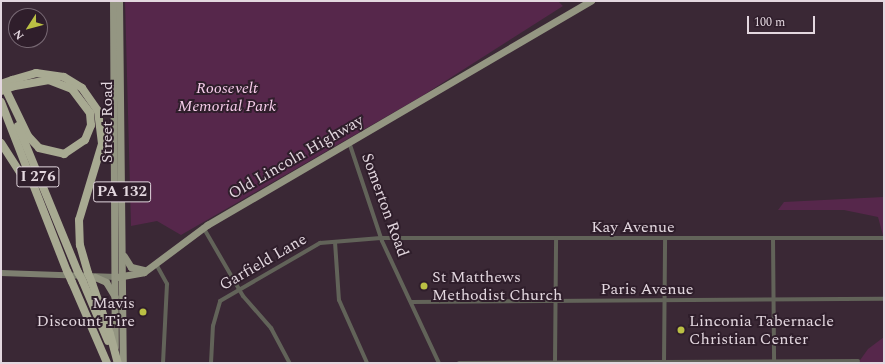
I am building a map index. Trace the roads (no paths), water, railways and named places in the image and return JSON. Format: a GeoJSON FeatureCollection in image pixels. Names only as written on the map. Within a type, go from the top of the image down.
{"type":"FeatureCollection","features":[{"type":"Feature","properties":{"kind":"highway"},"geometry":{"type":"LineString","coordinates":[[1,91],[13,83],[36,73],[64,77],[82,88],[98,111],[102,144],[79,220],[80,245],[92,277],[117,363]]}},
{"type":"Feature","properties":{"kind":"highway"},"geometry":{"type":"LineString","coordinates":[[49,80],[72,89],[90,113],[90,129],[85,140],[64,154],[39,148],[28,136],[1,81],[13,83],[49,80]]}},
{"type":"Feature","properties":{"kind":"highway","name":"I 276"},"geometry":{"type":"LineString","coordinates":[[1,81],[82,282],[109,338]]}},
{"type":"Feature","properties":{"kind":"highway","name":"I 276"},"geometry":{"type":"LineString","coordinates":[[1,102],[42,212],[107,363]]}},
{"type":"Feature","properties":{"kind":"highway"},"geometry":{"type":"LineString","coordinates":[[1,143],[12,155],[42,212]]}},
{"type":"Feature","properties":{"kind":"main road","name":"Street Road"},"geometry":{"type":"LineString","coordinates":[[113,1],[123,363]]}},
{"type":"Feature","properties":{"kind":"main road","name":"Street Road"},"geometry":{"type":"LineString","coordinates":[[117,363],[116,306],[123,254],[119,1]]}},
{"type":"Feature","properties":{"kind":"main road","name":"Old Lincoln Highway"},"geometry":{"type":"LineString","coordinates":[[1,273],[120,277],[153,266],[203,227],[591,1]]}},
{"type":"Feature","properties":{"kind":"main road"},"geometry":{"type":"LineString","coordinates":[[123,254],[135,269],[153,266]]}},
{"type":"Feature","properties":{"kind":"main road"},"geometry":{"type":"LineString","coordinates":[[92,277],[110,287],[116,306]]}},
{"type":"Feature","properties":{"kind":"street","name":"Somerton Road"},"geometry":{"type":"LineString","coordinates":[[349,142],[381,238],[439,363]]}},
{"type":"Feature","properties":{"kind":"street"},"geometry":{"type":"LineString","coordinates":[[203,227],[238,288],[271,328],[290,363]]}},
{"type":"Feature","properties":{"kind":"street","name":"Kay Avenue"},"geometry":{"type":"LineString","coordinates":[[381,238],[884,238]]}},
{"type":"Feature","properties":{"kind":"street","name":"Garfield Lane"},"geometry":{"type":"LineString","coordinates":[[211,363],[216,307],[238,288],[314,244],[381,238]]}},
{"type":"Feature","properties":{"kind":"street"},"geometry":{"type":"LineString","coordinates":[[773,238],[774,362]]}},
{"type":"Feature","properties":{"kind":"street"},"geometry":{"type":"LineString","coordinates":[[555,363],[556,239]]}},
{"type":"Feature","properties":{"kind":"street"},"geometry":{"type":"LineString","coordinates":[[664,363],[665,239]]}},
{"type":"Feature","properties":{"kind":"street"},"geometry":{"type":"LineString","coordinates":[[336,242],[339,300],[367,363]]}},
{"type":"Feature","properties":{"kind":"street"},"geometry":{"type":"LineString","coordinates":[[153,266],[167,284],[164,363]]}},
{"type":"Feature","properties":{"kind":"street","name":"Paris Avenue"},"geometry":{"type":"LineString","coordinates":[[411,302],[555,300],[884,300]]}},
{"type":"Feature","properties":{"kind":"street"},"geometry":{"type":"LineString","coordinates":[[460,363],[858,361]]}},
{"type":"Feature","properties":{"kind":"place","name":"St Matthews Methodist Church"},"geometry":{"type":"Point","coordinates":[424,286]}},
{"type":"Feature","properties":{"kind":"place","name":"Mavis Discount Tire"},"geometry":{"type":"Point","coordinates":[143,312]}},
{"type":"Feature","properties":{"kind":"place","name":"Linconia Tabernacle Christian Center"},"geometry":{"type":"Point","coordinates":[681,330]}},
{"type":"Feature","properties":{"kind":"park label","name":"Roosevelt Memorial Park"},"geometry":{"type":"Point","coordinates":[227,97]}}]}
